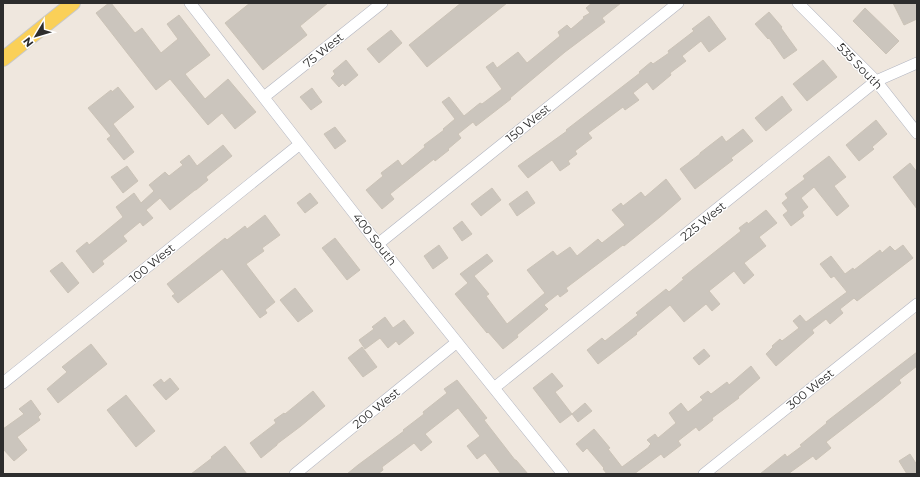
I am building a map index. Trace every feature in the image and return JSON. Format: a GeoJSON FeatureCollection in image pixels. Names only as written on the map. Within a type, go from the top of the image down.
{"type":"FeatureCollection","features":[{"type":"Feature","properties":{"kind":"main road"},"geometry":{"type":"LineString","coordinates":[[3,59],[72,3]]}},
{"type":"Feature","properties":{"kind":"street","name":"400 South"},"geometry":{"type":"LineString","coordinates":[[190,3],[378,244],[563,474]]}},
{"type":"Feature","properties":{"kind":"street","name":"75 West"},"geometry":{"type":"LineString","coordinates":[[264,97],[382,3]]}},
{"type":"Feature","properties":{"kind":"street","name":"150 West"},"geometry":{"type":"LineString","coordinates":[[378,244],[678,3]]}},
{"type":"Feature","properties":{"kind":"street","name":"535 South"},"geometry":{"type":"LineString","coordinates":[[798,3],[876,81],[917,133]]}},
{"type":"Feature","properties":{"kind":"street","name":"225 West"},"geometry":{"type":"LineString","coordinates":[[494,388],[876,81],[917,63]]}},
{"type":"Feature","properties":{"kind":"street","name":"100 West"},"geometry":{"type":"LineString","coordinates":[[3,383],[300,144]]}},
{"type":"Feature","properties":{"kind":"street","name":"300 West"},"geometry":{"type":"LineString","coordinates":[[704,474],[917,304]]}},
{"type":"Feature","properties":{"kind":"street","name":"200 West"},"geometry":{"type":"LineString","coordinates":[[294,474],[457,342]]}},
{"type":"Feature","properties":{"kind":"building"},"geometry":{"type":"Polygon","coordinates":[[[111,3],[135,33],[142,28],[161,53],[178,39],[167,24],[179,15],[210,55],[185,74],[205,99],[228,79],[256,112],[235,129],[222,113],[208,125],[170,79],[156,90],[96,13],[111,3]]]}},
{"type":"Feature","properties":{"kind":"building"},"geometry":{"type":"Polygon","coordinates":[[[250,3],[328,3],[300,26],[307,35],[263,70],[225,23],[250,3]]]}},
{"type":"Feature","properties":{"kind":"building"},"geometry":{"type":"Polygon","coordinates":[[[461,3],[507,3],[427,67],[409,45],[461,3]]]}},
{"type":"Feature","properties":{"kind":"building"},"geometry":{"type":"Polygon","coordinates":[[[592,3],[621,3],[602,18],[605,22],[565,52],[510,98],[511,99],[476,126],[473,122],[458,134],[461,138],[448,149],[449,150],[435,161],[434,159],[390,194],[394,199],[382,209],[366,190],[383,176],[381,173],[398,160],[402,166],[455,119],[442,102],[449,97],[464,116],[480,103],[482,104],[502,89],[486,67],[493,62],[497,68],[518,52],[527,63],[560,36],[558,32],[567,25],[571,29],[584,18],[583,17],[590,13],[586,8],[592,3]]]}},
{"type":"Feature","properties":{"kind":"building"},"geometry":{"type":"Polygon","coordinates":[[[893,3],[917,3],[917,19],[904,25],[893,3]]]}},
{"type":"Feature","properties":{"kind":"building"},"geometry":{"type":"Polygon","coordinates":[[[865,8],[899,41],[886,54],[853,21],[865,8]]]}},
{"type":"Feature","properties":{"kind":"building"},"geometry":{"type":"Polygon","coordinates":[[[769,12],[782,27],[781,28],[797,50],[784,59],[769,38],[768,39],[755,24],[769,12]]]}},
{"type":"Feature","properties":{"kind":"building"},"geometry":{"type":"Polygon","coordinates":[[[709,16],[726,39],[709,52],[701,41],[682,56],[686,61],[670,73],[671,75],[653,90],[647,82],[633,93],[639,100],[625,110],[623,107],[588,133],[592,138],[575,151],[577,154],[568,161],[570,164],[560,171],[552,160],[528,178],[518,166],[567,131],[566,130],[640,73],[639,72],[651,62],[653,64],[669,53],[668,51],[694,31],[692,29],[709,16]]]}},
{"type":"Feature","properties":{"kind":"building"},"geometry":{"type":"Polygon","coordinates":[[[391,30],[402,43],[379,63],[367,49],[391,30]]]}},
{"type":"Feature","properties":{"kind":"building"},"geometry":{"type":"Polygon","coordinates":[[[346,60],[358,75],[345,86],[343,83],[339,87],[331,78],[335,74],[333,71],[346,60]]]}},
{"type":"Feature","properties":{"kind":"building"},"geometry":{"type":"Polygon","coordinates":[[[823,60],[837,77],[807,101],[793,84],[823,60]]]}},
{"type":"Feature","properties":{"kind":"building"},"geometry":{"type":"Polygon","coordinates":[[[118,87],[134,107],[113,124],[134,152],[124,160],[107,139],[111,136],[88,108],[111,90],[112,92],[118,87]]]}},
{"type":"Feature","properties":{"kind":"building"},"geometry":{"type":"Polygon","coordinates":[[[312,88],[322,102],[311,110],[300,97],[312,88]]]}},
{"type":"Feature","properties":{"kind":"building"},"geometry":{"type":"Polygon","coordinates":[[[782,96],[792,110],[766,131],[755,118],[782,96]]]}},
{"type":"Feature","properties":{"kind":"building"},"geometry":{"type":"Polygon","coordinates":[[[876,120],[887,134],[872,147],[874,149],[859,161],[846,145],[876,120]]]}},
{"type":"Feature","properties":{"kind":"building"},"geometry":{"type":"Polygon","coordinates":[[[335,127],[346,141],[335,149],[324,134],[335,127]]]}},
{"type":"Feature","properties":{"kind":"building"},"geometry":{"type":"Polygon","coordinates":[[[743,129],[753,141],[731,158],[733,160],[695,189],[680,169],[722,136],[726,142],[743,129]]]}},
{"type":"Feature","properties":{"kind":"building"},"geometry":{"type":"Polygon","coordinates":[[[223,145],[232,156],[206,177],[208,180],[170,210],[160,198],[146,210],[153,218],[143,226],[140,222],[123,236],[127,241],[102,261],[104,264],[93,273],[76,251],[87,242],[89,245],[123,217],[116,207],[134,193],[141,203],[154,191],[149,185],[165,172],[169,176],[183,165],[180,162],[189,155],[197,166],[223,145]]]}},
{"type":"Feature","properties":{"kind":"building"},"geometry":{"type":"Polygon","coordinates":[[[829,156],[846,177],[834,186],[849,206],[837,216],[814,187],[801,198],[808,207],[802,212],[804,216],[791,226],[783,215],[788,211],[782,203],[788,198],[785,194],[805,179],[803,176],[829,156]]]}},
{"type":"Feature","properties":{"kind":"building"},"geometry":{"type":"Polygon","coordinates":[[[910,163],[917,172],[917,209],[893,177],[910,163]]]}},
{"type":"Feature","properties":{"kind":"building"},"geometry":{"type":"Polygon","coordinates":[[[127,166],[138,181],[123,193],[111,177],[127,166]]]}},
{"type":"Feature","properties":{"kind":"building"},"geometry":{"type":"Polygon","coordinates":[[[666,179],[681,199],[624,246],[623,245],[566,288],[568,291],[560,297],[558,294],[544,305],[548,309],[503,349],[488,332],[487,333],[455,294],[468,283],[460,274],[487,254],[493,261],[474,276],[489,294],[486,296],[507,324],[545,293],[527,270],[553,251],[557,256],[570,247],[577,256],[598,239],[602,243],[625,225],[612,210],[621,203],[623,206],[641,192],[645,197],[666,179]]]}},
{"type":"Feature","properties":{"kind":"building"},"geometry":{"type":"Polygon","coordinates":[[[492,188],[501,200],[481,216],[471,204],[492,188]]]}},
{"type":"Feature","properties":{"kind":"building"},"geometry":{"type":"Polygon","coordinates":[[[527,191],[535,203],[517,216],[509,204],[527,191]]]}},
{"type":"Feature","properties":{"kind":"building"},"geometry":{"type":"Polygon","coordinates":[[[310,193],[318,203],[305,213],[297,203],[310,193]]]}},
{"type":"Feature","properties":{"kind":"building"},"geometry":{"type":"Polygon","coordinates":[[[766,210],[777,223],[759,237],[766,246],[744,263],[754,275],[744,284],[734,271],[709,291],[720,304],[712,311],[706,304],[684,322],[670,305],[636,333],[637,334],[598,364],[587,350],[602,338],[605,341],[638,315],[636,313],[666,289],[669,292],[684,279],[682,278],[741,231],[739,228],[747,222],[748,224],[766,210]]]}},
{"type":"Feature","properties":{"kind":"building"},"geometry":{"type":"Polygon","coordinates":[[[265,215],[280,235],[262,248],[264,251],[246,264],[275,302],[265,310],[267,313],[260,318],[222,269],[178,303],[172,296],[175,294],[167,284],[225,238],[227,240],[245,226],[247,229],[265,215]]]}},
{"type":"Feature","properties":{"kind":"building"},"geometry":{"type":"Polygon","coordinates":[[[462,221],[472,234],[462,241],[453,228],[462,221]]]}},
{"type":"Feature","properties":{"kind":"building"},"geometry":{"type":"Polygon","coordinates":[[[335,238],[360,270],[347,280],[322,248],[335,238]]]}},
{"type":"Feature","properties":{"kind":"building"},"geometry":{"type":"Polygon","coordinates":[[[439,245],[448,258],[433,269],[424,256],[439,245]]]}},
{"type":"Feature","properties":{"kind":"building"},"geometry":{"type":"Polygon","coordinates":[[[903,245],[913,258],[857,301],[854,298],[840,309],[843,313],[830,324],[826,319],[812,330],[814,333],[776,366],[766,354],[780,339],[782,341],[799,328],[793,321],[800,315],[806,322],[847,292],[834,276],[831,278],[820,264],[831,256],[845,274],[853,268],[854,270],[880,250],[882,253],[890,246],[895,251],[903,245]]]}},
{"type":"Feature","properties":{"kind":"building"},"geometry":{"type":"Polygon","coordinates":[[[62,262],[79,283],[68,293],[50,271],[62,262]]]}},
{"type":"Feature","properties":{"kind":"building"},"geometry":{"type":"Polygon","coordinates":[[[295,288],[313,311],[298,322],[280,300],[295,288]]]}},
{"type":"Feature","properties":{"kind":"building"},"geometry":{"type":"Polygon","coordinates":[[[385,317],[393,328],[404,320],[414,333],[399,345],[396,341],[388,348],[380,338],[365,349],[359,340],[374,329],[372,327],[385,317]]]}},
{"type":"Feature","properties":{"kind":"building"},"geometry":{"type":"Polygon","coordinates":[[[91,344],[107,364],[58,403],[47,389],[67,372],[62,367],[91,344]]]}},
{"type":"Feature","properties":{"kind":"building"},"geometry":{"type":"Polygon","coordinates":[[[362,347],[377,367],[363,377],[348,358],[362,347]]]}},
{"type":"Feature","properties":{"kind":"building"},"geometry":{"type":"Polygon","coordinates":[[[704,349],[710,356],[699,365],[693,358],[704,349]]]}},
{"type":"Feature","properties":{"kind":"building"},"geometry":{"type":"Polygon","coordinates":[[[917,352],[917,366],[899,380],[901,383],[826,442],[831,448],[816,460],[813,456],[788,474],[760,474],[785,454],[787,457],[802,446],[800,445],[827,423],[826,422],[917,352]]]}},
{"type":"Feature","properties":{"kind":"building"},"geometry":{"type":"Polygon","coordinates":[[[751,366],[760,378],[738,397],[739,398],[712,418],[713,420],[699,431],[696,427],[678,441],[681,445],[664,458],[661,454],[634,474],[607,474],[603,469],[604,468],[587,448],[583,452],[576,444],[594,429],[610,448],[608,449],[622,467],[649,447],[651,444],[647,440],[655,434],[658,438],[676,423],[669,413],[681,403],[688,412],[703,400],[700,397],[708,391],[711,394],[727,382],[729,385],[751,366]]]}},
{"type":"Feature","properties":{"kind":"building"},"geometry":{"type":"Polygon","coordinates":[[[552,373],[563,386],[555,392],[572,414],[560,423],[533,388],[552,373]]]}},
{"type":"Feature","properties":{"kind":"building"},"geometry":{"type":"Polygon","coordinates":[[[170,378],[179,389],[166,400],[153,385],[161,379],[164,383],[170,378]]]}},
{"type":"Feature","properties":{"kind":"building"},"geometry":{"type":"Polygon","coordinates":[[[457,380],[487,418],[484,420],[515,460],[528,474],[501,474],[485,453],[477,459],[467,446],[480,436],[458,408],[425,434],[432,442],[421,451],[414,443],[382,467],[383,470],[378,474],[347,474],[424,414],[423,412],[447,393],[444,389],[457,380]]]}},
{"type":"Feature","properties":{"kind":"building"},"geometry":{"type":"Polygon","coordinates":[[[313,391],[325,406],[261,458],[250,443],[276,423],[274,420],[284,413],[285,414],[313,391]]]}},
{"type":"Feature","properties":{"kind":"building"},"geometry":{"type":"Polygon","coordinates":[[[126,395],[155,431],[136,447],[107,410],[126,395]]]}},
{"type":"Feature","properties":{"kind":"building"},"geometry":{"type":"Polygon","coordinates":[[[31,400],[41,414],[38,417],[40,420],[17,437],[27,450],[14,461],[3,449],[3,429],[24,414],[19,409],[31,400]]]}},
{"type":"Feature","properties":{"kind":"building"},"geometry":{"type":"Polygon","coordinates":[[[585,403],[592,411],[578,422],[572,414],[585,403]]]}},
{"type":"Feature","properties":{"kind":"building"},"geometry":{"type":"Polygon","coordinates":[[[225,446],[247,474],[191,474],[212,458],[211,457],[225,446]]]}},
{"type":"Feature","properties":{"kind":"building"},"geometry":{"type":"Polygon","coordinates":[[[910,454],[917,465],[917,474],[907,474],[899,461],[910,454]]]}}]}
